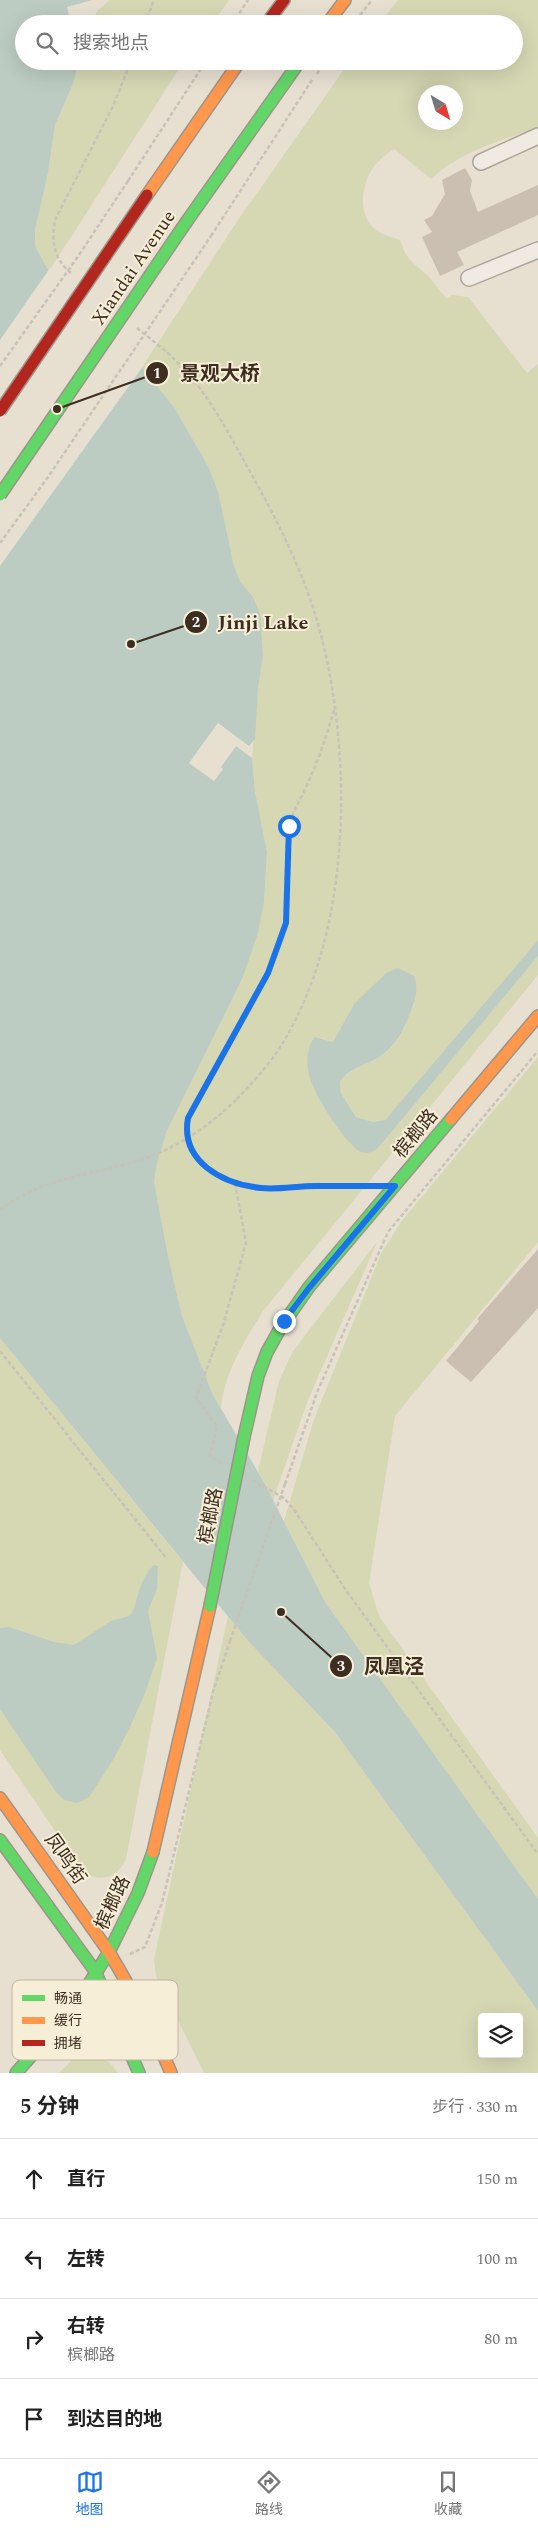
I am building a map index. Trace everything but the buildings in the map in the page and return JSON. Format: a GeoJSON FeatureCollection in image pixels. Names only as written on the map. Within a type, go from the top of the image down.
{"type":"FeatureCollection","features":[{"type":"Feature","properties":{"kind":"main road"},"geometry":{"type":"LineString","coordinates":[[273,15],[284,0]]}},
{"type":"Feature","properties":{"kind":"main road"},"geometry":{"type":"LineString","coordinates":[[334,15],[345,0]]}},
{"type":"Feature","properties":{"kind":"main road","name":"Xiandai Avenue"},"geometry":{"type":"LineString","coordinates":[[0,411],[234,70]]}},
{"type":"Feature","properties":{"kind":"main road","name":"Xiandai Avenue"},"geometry":{"type":"LineString","coordinates":[[0,495],[187,221],[294,70]]}},
{"type":"Feature","properties":{"kind":"main road","name":"槟榔路"},"geometry":{"type":"LineString","coordinates":[[90,1980],[109,1952],[138,1893],[154,1850],[210,1606],[244,1437],[262,1368],[271,1343],[284,1321],[309,1288],[538,1016]]}},
{"type":"Feature","properties":{"kind":"main road","name":"凤鸣街"},"geometry":{"type":"LineString","coordinates":[[0,1798],[109,1952],[125,1980]]}},
{"type":"Feature","properties":{"kind":"main road"},"geometry":{"type":"LineString","coordinates":[[0,1840],[95,1971],[99,1980]]}},
{"type":"Feature","properties":{"kind":"main road","name":"槟榔路"},"geometry":{"type":"LineString","coordinates":[[16,2073],[28,2060]]}},
{"type":"Feature","properties":{"kind":"main road"},"geometry":{"type":"LineString","coordinates":[[133,2060],[139,2073]]}},
{"type":"Feature","properties":{"kind":"main road","name":"凤鸣街"},"geometry":{"type":"LineString","coordinates":[[166,2060],[171,2073]]}},
{"type":"Feature","properties":{"kind":"street"},"geometry":{"type":"LineString","coordinates":[[481,162],[538,136]]}},
{"type":"Feature","properties":{"kind":"street"},"geometry":{"type":"LineString","coordinates":[[469,278],[538,250]]}},
{"type":"Feature","properties":{"kind":"path"},"geometry":{"type":"LineString","coordinates":[[148,15],[154,0]]}},
{"type":"Feature","properties":{"kind":"path"},"geometry":{"type":"LineString","coordinates":[[238,15],[248,0]]}},
{"type":"Feature","properties":{"kind":"path"},"geometry":{"type":"LineString","coordinates":[[360,15],[372,0]]}},
{"type":"Feature","properties":{"kind":"path"},"geometry":{"type":"LineString","coordinates":[[76,278],[59,262],[52,235],[54,220],[114,104],[127,70]]}},
{"type":"Feature","properties":{"kind":"path"},"geometry":{"type":"LineString","coordinates":[[0,366],[77,258],[200,70]]}},
{"type":"Feature","properties":{"kind":"path"},"geometry":{"type":"LineString","coordinates":[[0,543],[46,480],[211,236],[319,70]]}},
{"type":"Feature","properties":{"kind":"path"},"geometry":{"type":"LineString","coordinates":[[0,1210],[37,1187],[153,1154],[210,1122],[237,1099],[268,1064],[295,1021],[303,1004],[326,932],[336,875],[340,826],[341,754],[318,624],[291,550],[268,500],[202,392],[174,358],[130,322]]}},
{"type":"Feature","properties":{"kind":"path"},"geometry":{"type":"LineString","coordinates":[[334,709],[324,744],[290,820],[286,923],[268,973],[188,1118],[186,1131],[190,1149],[197,1160],[206,1169],[235,1183],[261,1188],[395,1186]]}},
{"type":"Feature","properties":{"kind":"path"},"geometry":{"type":"LineString","coordinates":[[230,1641],[318,1390],[388,1232],[538,1052]]}},
{"type":"Feature","properties":{"kind":"path"},"geometry":{"type":"LineString","coordinates":[[226,1465],[210,1456],[216,1426],[196,1398],[209,1358],[224,1322],[246,1243],[235,1183]]}},
{"type":"Feature","properties":{"kind":"path"},"geometry":{"type":"LineString","coordinates":[[0,1351],[167,1558]]}},
{"type":"Feature","properties":{"kind":"path"},"geometry":{"type":"LineString","coordinates":[[249,1478],[277,1494],[295,1511],[348,1592],[538,1854]]}},
{"type":"Feature","properties":{"kind":"green space"},"geometry":{"type":"Polygon","coordinates":[[[110,0],[229,0],[218,15],[96,15],[98,10],[110,0]]]}},
{"type":"Feature","properties":{"kind":"green space"},"geometry":{"type":"Polygon","coordinates":[[[398,0],[538,0],[538,127],[468,154],[443,169],[431,179],[394,149],[381,159],[371,171],[365,185],[363,201],[366,216],[375,229],[400,240],[410,260],[429,276],[447,298],[452,295],[468,297],[527,373],[538,364],[538,940],[385,1120],[373,1122],[356,1117],[341,1093],[340,1082],[349,1073],[377,1058],[394,1045],[414,1005],[386,973],[354,1004],[333,1042],[322,1038],[308,1054],[311,1080],[322,1104],[354,1146],[379,1147],[538,956],[538,975],[263,1311],[242,1346],[230,1371],[221,1410],[213,1395],[182,1316],[168,1256],[154,1181],[158,1159],[167,1131],[243,977],[264,902],[267,852],[255,791],[252,758],[263,656],[253,597],[240,581],[234,566],[218,491],[208,466],[174,407],[142,367],[238,220],[344,70],[523,70],[523,15],[386,15],[398,0]]]}},
{"type":"Feature","properties":{"kind":"green space"},"geometry":{"type":"Polygon","coordinates":[[[77,70],[178,70],[49,271],[35,246],[35,230],[48,173],[55,125],[73,84],[77,70]]]}},
{"type":"Feature","properties":{"kind":"green space"},"geometry":{"type":"Polygon","coordinates":[[[538,1057],[538,1242],[395,1416],[369,1583],[379,1616],[538,1838],[538,1899],[325,1602],[284,1521],[314,1419],[381,1254],[401,1222],[538,1057]]]}},
{"type":"Feature","properties":{"kind":"green space"},"geometry":{"type":"Polygon","coordinates":[[[377,1242],[308,1400],[273,1500],[258,1471],[279,1381],[293,1351],[377,1242]]]}},
{"type":"Feature","properties":{"kind":"green space"},"geometry":{"type":"Polygon","coordinates":[[[0,1338],[183,1562],[126,1859],[117,1871],[105,1877],[92,1877],[80,1868],[0,1750],[0,1338]]]}},
{"type":"Feature","properties":{"kind":"green space"},"geometry":{"type":"Polygon","coordinates":[[[228,1616],[249,1642],[334,1731],[538,2011],[538,2073],[204,2073],[178,2020],[178,1980],[158,1980],[154,1959],[228,1616]]]}},
{"type":"Feature","properties":{"kind":"green space"},"geometry":{"type":"Polygon","coordinates":[[[72,2060],[104,2060],[109,2062],[118,2073],[59,2073],[72,2060]]]}},
{"type":"Feature","properties":{"kind":"shaded area"},"geometry":{"type":"Polygon","coordinates":[[[0,0],[92,0],[67,7],[69,15],[15,15],[15,70],[77,70],[73,84],[55,125],[48,173],[35,230],[35,246],[51,275],[142,367],[174,407],[208,466],[218,491],[234,566],[240,581],[253,597],[260,614],[263,656],[258,689],[255,739],[249,746],[218,723],[189,763],[214,781],[223,769],[221,767],[236,746],[252,758],[255,791],[267,852],[264,902],[258,933],[243,977],[167,1131],[158,1159],[154,1181],[168,1256],[182,1316],[213,1395],[265,1484],[325,1602],[538,1899],[538,2011],[334,1731],[249,1642],[0,1338],[0,0]]]}},
{"type":"Feature","properties":{"kind":"shaded area"},"geometry":{"type":"Polygon","coordinates":[[[538,940],[538,956],[379,1147],[366,1153],[355,1148],[331,1119],[313,1086],[307,1062],[310,1046],[315,1037],[333,1042],[354,1004],[386,973],[398,968],[414,976],[416,986],[415,1000],[405,1026],[396,1041],[388,1051],[348,1073],[340,1082],[341,1093],[356,1117],[373,1122],[385,1120],[538,940]]]}},
{"type":"Feature","properties":{"kind":"shaded area"},"geometry":{"type":"Polygon","coordinates":[[[154,1565],[158,1566],[157,1589],[148,1611],[157,1658],[145,1693],[113,1760],[89,1797],[77,1803],[64,1800],[56,1792],[0,1709],[0,1628],[9,1627],[54,1642],[74,1645],[111,1621],[129,1616],[134,1608],[144,1578],[154,1565]]]}},
{"type":"Feature","properties":{"kind":"pier"},"geometry":{"type":"Polygon","coordinates":[[[50,268],[144,365],[0,566],[0,340],[50,268]]]}},
{"type":"Feature","properties":{"kind":"traffic: fast"},"geometry":{"type":"LineString","coordinates":[[187,221],[294,70]]}},
{"type":"Feature","properties":{"kind":"traffic: fast"},"geometry":{"type":"LineString","coordinates":[[0,495],[187,221]]}},
{"type":"Feature","properties":{"kind":"traffic: fast"},"geometry":{"type":"LineString","coordinates":[[244,1437],[258,1376],[267,1352],[281,1327],[309,1287],[451,1119]]}},
{"type":"Feature","properties":{"kind":"traffic: fast"},"geometry":{"type":"LineString","coordinates":[[210,1606],[244,1437]]}},
{"type":"Feature","properties":{"kind":"traffic: fast"},"geometry":{"type":"LineString","coordinates":[[0,1840],[95,1971],[99,1980]]}},
{"type":"Feature","properties":{"kind":"traffic: fast"},"geometry":{"type":"LineString","coordinates":[[91,1980],[109,1952],[138,1893],[153,1852]]}},
{"type":"Feature","properties":{"kind":"traffic: fast"},"geometry":{"type":"LineString","coordinates":[[16,2073],[28,2060]]}},
{"type":"Feature","properties":{"kind":"traffic: fast"},"geometry":{"type":"LineString","coordinates":[[133,2060],[139,2073]]}},
{"type":"Feature","properties":{"kind":"traffic: slow"},"geometry":{"type":"LineString","coordinates":[[334,15],[345,0]]}},
{"type":"Feature","properties":{"kind":"traffic: slow"},"geometry":{"type":"LineString","coordinates":[[147,195],[234,70]]}},
{"type":"Feature","properties":{"kind":"traffic: slow"},"geometry":{"type":"LineString","coordinates":[[451,1119],[538,1016]]}},
{"type":"Feature","properties":{"kind":"traffic: slow"},"geometry":{"type":"LineString","coordinates":[[153,1852],[210,1606]]}},
{"type":"Feature","properties":{"kind":"traffic: slow"},"geometry":{"type":"LineString","coordinates":[[0,1798],[109,1952],[125,1980]]}},
{"type":"Feature","properties":{"kind":"traffic: slow"},"geometry":{"type":"LineString","coordinates":[[166,2060],[171,2073]]}},
{"type":"Feature","properties":{"kind":"traffic: jam"},"geometry":{"type":"LineString","coordinates":[[273,15],[284,0]]}},
{"type":"Feature","properties":{"kind":"traffic: jam"},"geometry":{"type":"LineString","coordinates":[[0,411],[147,195]]}},
{"type":"Feature","properties":{"kind":"place","name":"景观大桥"},"geometry":{"type":"Point","coordinates":[57,409]}},
{"type":"Feature","properties":{"kind":"place","name":"Jinji Lake"},"geometry":{"type":"Point","coordinates":[131,644]}},
{"type":"Feature","properties":{"kind":"place","name":"凤凰泾"},"geometry":{"type":"Point","coordinates":[281,1612]}},
{"type":"Feature","properties":{"kind":"route"},"geometry":{"type":"LineString","coordinates":[[284,1321],[309,1288],[395,1186],[261,1188],[235,1183],[206,1169],[190,1149],[186,1131],[188,1118],[268,973],[286,923],[289,826]]}}]}
